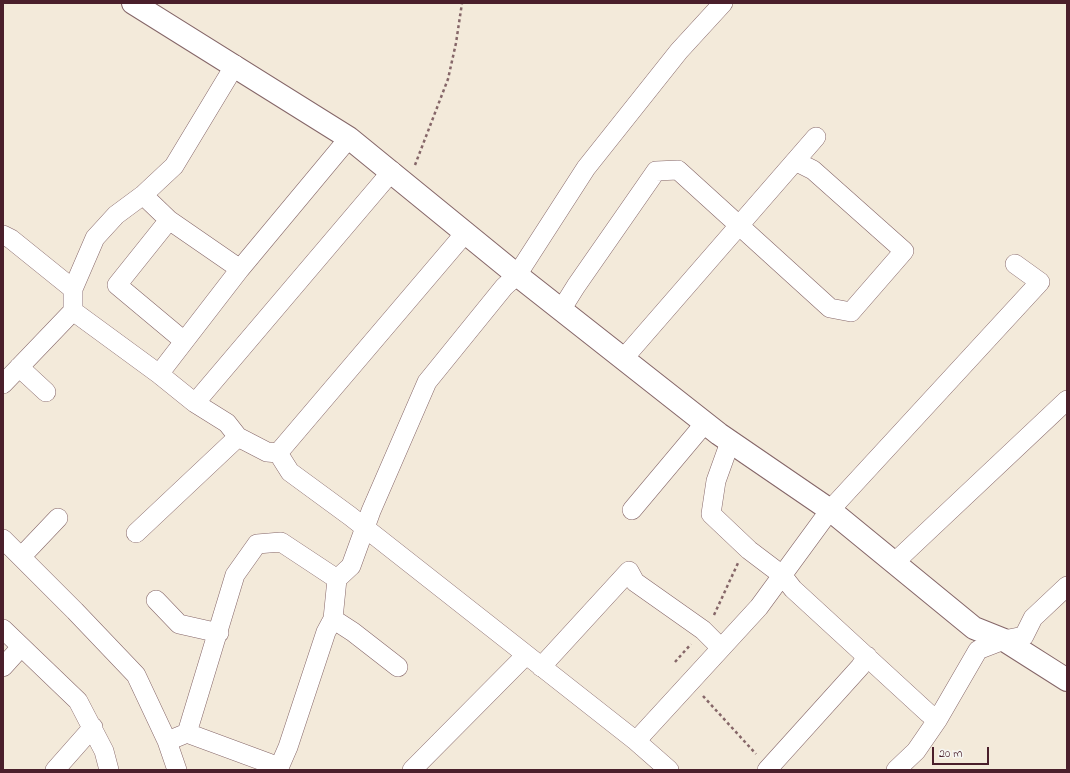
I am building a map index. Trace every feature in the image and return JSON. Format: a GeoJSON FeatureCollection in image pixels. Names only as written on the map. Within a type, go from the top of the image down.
{"type":"FeatureCollection","features":[{"type":"Feature","properties":{"kind":"street"},"geometry":{"type":"LineString","coordinates":[[167,741],[187,733],[279,769],[288,747],[326,632],[333,619],[337,579],[350,566],[364,529],[427,382],[504,287],[517,275],[586,168],[679,51],[723,3]]}},
{"type":"Feature","properties":{"kind":"street"},"geometry":{"type":"LineString","coordinates":[[145,6],[235,66],[349,138],[398,176],[517,275],[704,423],[830,510],[974,628],[1004,640],[1067,680]]}},
{"type":"Feature","properties":{"kind":"street"},"geometry":{"type":"LineString","coordinates":[[3,384],[74,311],[73,289],[95,238],[116,214],[143,195],[174,166],[235,66]]}},
{"type":"Feature","properties":{"kind":"street"},"geometry":{"type":"LineString","coordinates":[[623,359],[816,137]]}},
{"type":"Feature","properties":{"kind":"street"},"geometry":{"type":"LineString","coordinates":[[159,374],[240,269],[349,138]]}},
{"type":"Feature","properties":{"kind":"street"},"geometry":{"type":"LineString","coordinates":[[561,310],[656,171],[678,170],[738,227],[830,308],[851,312],[904,251],[813,170],[795,161]]}},
{"type":"Feature","properties":{"kind":"street"},"geometry":{"type":"LineString","coordinates":[[195,403],[398,176]]}},
{"type":"Feature","properties":{"kind":"street"},"geometry":{"type":"LineString","coordinates":[[143,195],[169,220],[240,269]]}},
{"type":"Feature","properties":{"kind":"street"},"geometry":{"type":"LineString","coordinates":[[169,220],[117,285],[184,341]]}},
{"type":"Feature","properties":{"kind":"street"},"geometry":{"type":"LineString","coordinates":[[278,453],[466,232]]}},
{"type":"Feature","properties":{"kind":"street"},"geometry":{"type":"LineString","coordinates":[[3,235],[11,239],[73,289]]}},
{"type":"Feature","properties":{"kind":"street"},"geometry":{"type":"LineString","coordinates":[[636,741],[759,607],[830,510],[1040,282],[1015,264]]}},
{"type":"Feature","properties":{"kind":"street"},"geometry":{"type":"LineString","coordinates":[[74,311],[159,374],[195,403],[227,423],[238,437],[267,452],[278,453]]}},
{"type":"Feature","properties":{"kind":"street"},"geometry":{"type":"LineString","coordinates":[[19,367],[46,392]]}},
{"type":"Feature","properties":{"kind":"street"},"geometry":{"type":"LineString","coordinates":[[895,562],[1067,400]]}},
{"type":"Feature","properties":{"kind":"street"},"geometry":{"type":"LineString","coordinates":[[632,510],[704,423]]}},
{"type":"Feature","properties":{"kind":"street"},"geometry":{"type":"LineString","coordinates":[[136,533],[238,437]]}},
{"type":"Feature","properties":{"kind":"street"},"geometry":{"type":"LineString","coordinates":[[730,442],[716,481],[711,514],[749,550],[782,575],[793,589],[928,713],[938,719]]}},
{"type":"Feature","properties":{"kind":"street"},"geometry":{"type":"LineString","coordinates":[[278,453],[290,472],[542,667],[636,741],[669,770]]}},
{"type":"Feature","properties":{"kind":"street"},"geometry":{"type":"LineString","coordinates":[[21,557],[58,518]]}},
{"type":"Feature","properties":{"kind":"street"},"geometry":{"type":"LineString","coordinates":[[3,540],[136,675],[167,741],[177,770]]}},
{"type":"Feature","properties":{"kind":"street"},"geometry":{"type":"LineString","coordinates":[[187,733],[219,633],[235,575],[257,544],[281,542],[337,579]]}},
{"type":"Feature","properties":{"kind":"street"},"geometry":{"type":"LineString","coordinates":[[542,667],[629,571],[635,582],[703,630],[721,648]]}},
{"type":"Feature","properties":{"kind":"street"},"geometry":{"type":"LineString","coordinates":[[896,770],[916,751],[938,719],[978,650],[1004,640],[1024,636],[1033,618],[1067,586]]}},
{"type":"Feature","properties":{"kind":"street"},"geometry":{"type":"LineString","coordinates":[[156,600],[179,624],[219,633]]}},
{"type":"Feature","properties":{"kind":"street"},"geometry":{"type":"LineString","coordinates":[[333,619],[353,632],[398,667]]}},
{"type":"Feature","properties":{"kind":"street"},"geometry":{"type":"LineString","coordinates":[[3,629],[78,701],[93,727],[104,751],[109,770]]}},
{"type":"Feature","properties":{"kind":"street"},"geometry":{"type":"LineString","coordinates":[[3,668],[21,647]]}},
{"type":"Feature","properties":{"kind":"street"},"geometry":{"type":"LineString","coordinates":[[412,770],[526,656]]}},
{"type":"Feature","properties":{"kind":"street"},"geometry":{"type":"LineString","coordinates":[[768,769],[860,667],[867,656]]}},
{"type":"Feature","properties":{"kind":"street"},"geometry":{"type":"LineString","coordinates":[[55,770],[93,727]]}},
{"type":"Feature","properties":{"kind":"path"},"geometry":{"type":"LineString","coordinates":[[398,176],[413,170],[448,78],[456,44],[462,3]]}},
{"type":"Feature","properties":{"kind":"path"},"geometry":{"type":"LineString","coordinates":[[675,662],[712,618],[742,554],[749,550]]}},
{"type":"Feature","properties":{"kind":"path"},"geometry":{"type":"LineString","coordinates":[[691,682],[768,769]]}}]}
